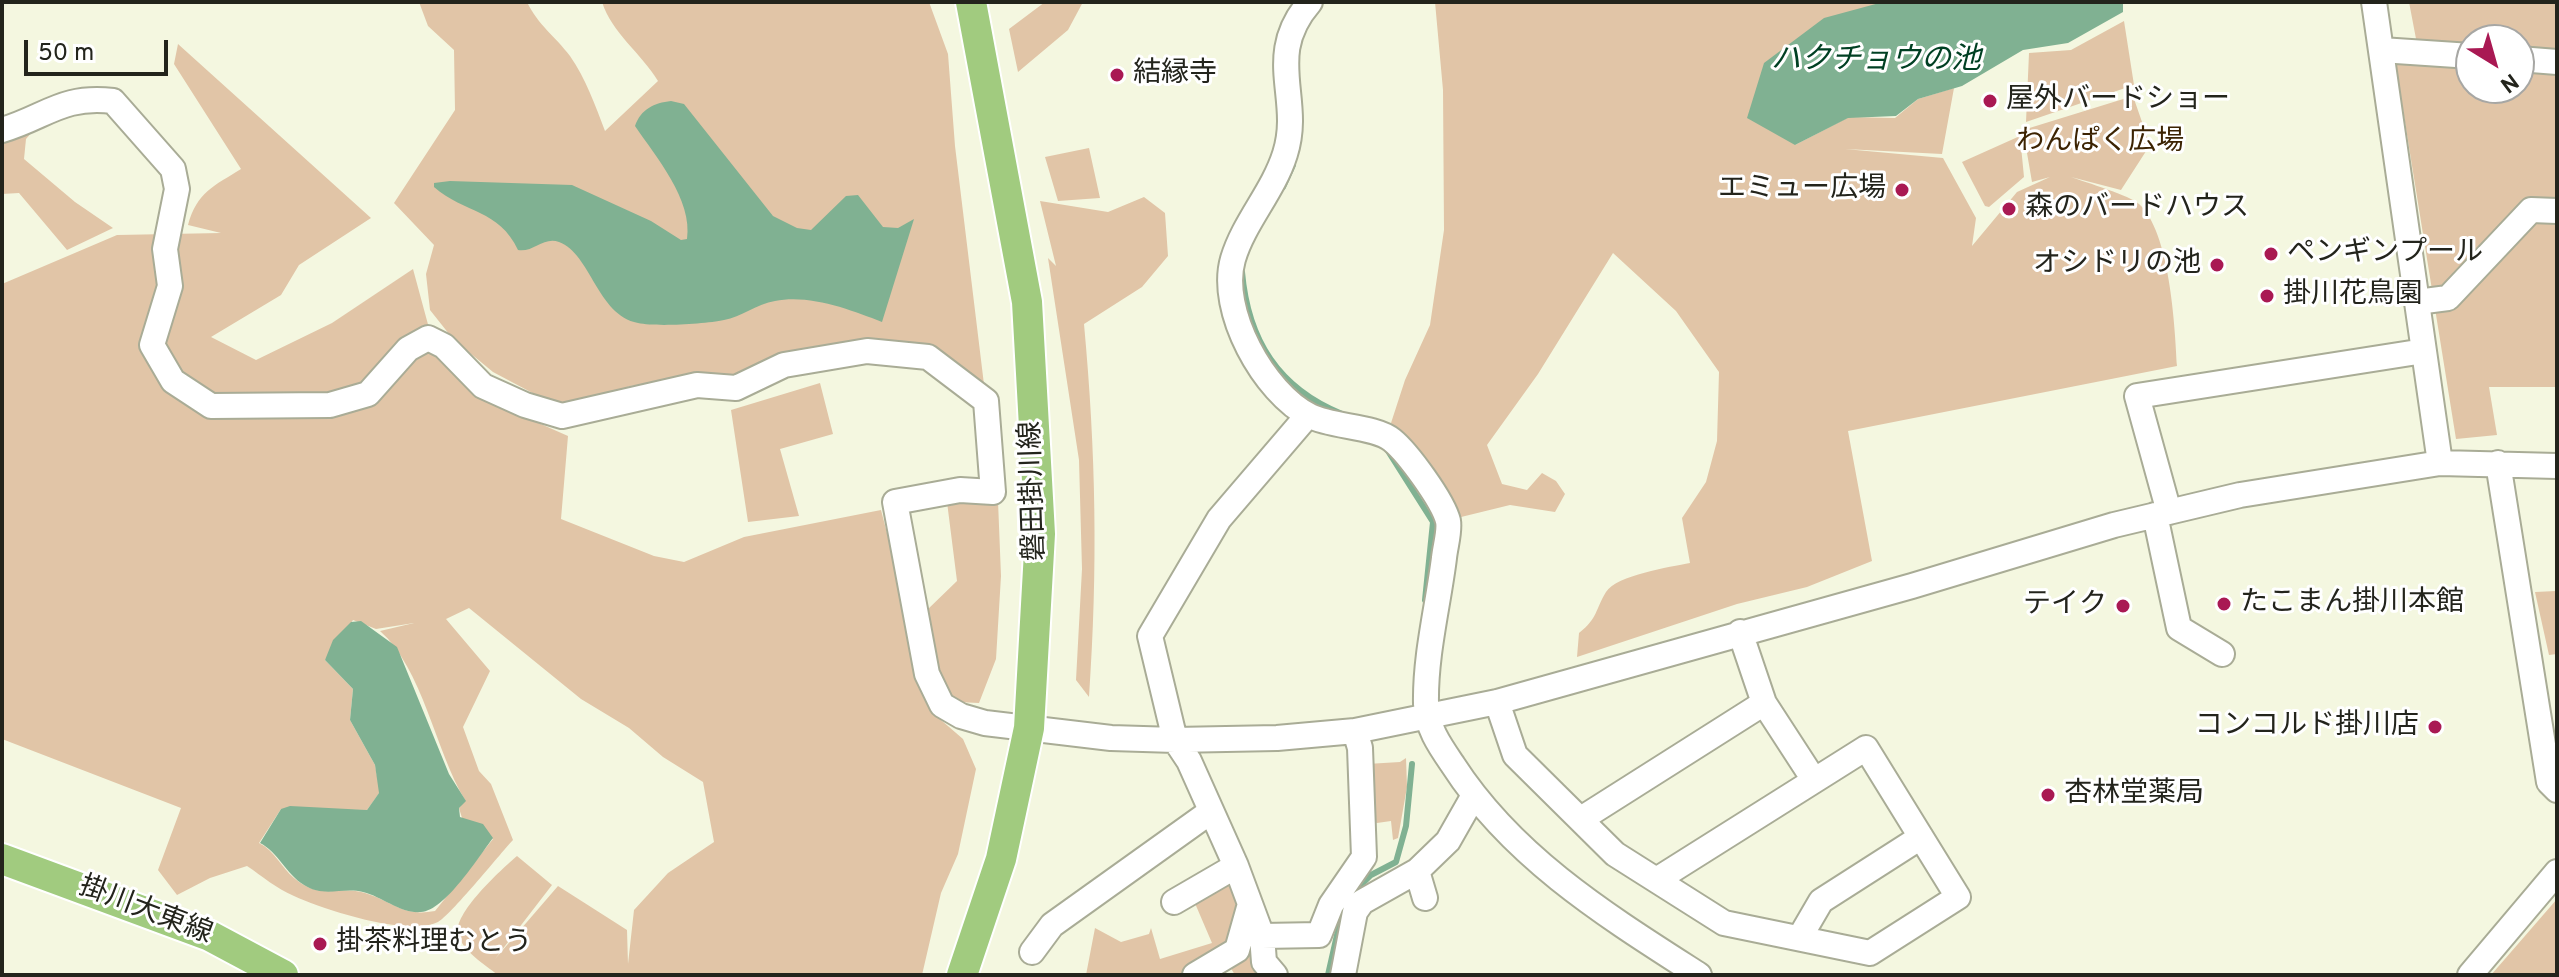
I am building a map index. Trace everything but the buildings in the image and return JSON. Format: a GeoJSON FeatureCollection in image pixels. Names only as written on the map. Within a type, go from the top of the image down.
{"type":"FeatureCollection","features":[{"type":"Feature","properties":{"kind":"main road","name":"磐田掛川線"},"geometry":{"type":"LineString","coordinates":[[962,975],[1001,859],[1029,728],[1040,534],[1027,302],[971,2]]}},
{"type":"Feature","properties":{"kind":"main road","name":"掛川大東線"},"geometry":{"type":"LineString","coordinates":[[2,859],[210,936],[283,975]]}},
{"type":"Feature","properties":{"kind":"street"},"geometry":{"type":"LineString","coordinates":[[1310,2],[1297,17],[1284,54],[1290,127],[1285,154],[1233,260],[1230,285],[1235,316],[1248,348],[1287,400],[1308,415],[1391,438],[1425,482],[1448,522],[1428,664],[1428,718],[1434,737],[1473,797],[1534,859],[1595,908],[1699,975]]}},
{"type":"Feature","properties":{"kind":"street"},"geometry":{"type":"LineString","coordinates":[[2374,2],[2440,463]]}},
{"type":"Feature","properties":{"kind":"street"},"geometry":{"type":"LineString","coordinates":[[2381,50],[2455,55]]}},
{"type":"Feature","properties":{"kind":"street"},"geometry":{"type":"LineString","coordinates":[[2535,60],[2557,62]]}},
{"type":"Feature","properties":{"kind":"street"},"geometry":{"type":"LineString","coordinates":[[2,130],[57,105],[92,99],[113,101],[173,169],[177,189],[165,249],[170,286],[152,345],[173,381],[211,406],[330,405],[368,394],[408,349],[428,338],[444,346],[483,386],[525,405],[562,416],[697,385],[736,388],[784,365],[867,351],[928,357],[986,401],[993,492],[960,490],[895,502],[927,674],[936,697],[951,711],[985,723],[1175,740],[1277,738],[1355,731],[1497,702],[2162,513],[2240,495],[2440,463],[2557,466]]}},
{"type":"Feature","properties":{"kind":"street"},"geometry":{"type":"LineString","coordinates":[[2417,302],[2448,298],[2531,210],[2557,211]]}},
{"type":"Feature","properties":{"kind":"street"},"geometry":{"type":"LineString","coordinates":[[2222,654],[2179,628],[2162,513],[2137,396],[2424,351]]}},
{"type":"Feature","properties":{"kind":"street"},"geometry":{"type":"LineString","coordinates":[[1275,975],[1264,962],[1262,936],[1236,866],[1189,761],[1175,740],[1150,636],[1219,519],[1308,415]]}},
{"type":"Feature","properties":{"kind":"street"},"geometry":{"type":"LineString","coordinates":[[2498,463],[2549,782],[2557,790]]}},
{"type":"Feature","properties":{"kind":"street"},"geometry":{"type":"LineString","coordinates":[[1740,632],[1764,703],[1814,780]]}},
{"type":"Feature","properties":{"kind":"street"},"geometry":{"type":"LineString","coordinates":[[1497,702],[1515,755],[1615,854],[1724,923],[1870,953],[1958,897],[1866,748],[1658,879]]}},
{"type":"Feature","properties":{"kind":"street"},"geometry":{"type":"LineString","coordinates":[[1581,819],[1764,703]]}},
{"type":"Feature","properties":{"kind":"street"},"geometry":{"type":"LineString","coordinates":[[1262,936],[1319,935],[1331,905],[1364,857],[1360,748],[1355,731]]}},
{"type":"Feature","properties":{"kind":"street"},"geometry":{"type":"LineString","coordinates":[[1343,975],[1355,912],[1362,902],[1417,871],[1448,841],[1473,797]]}},
{"type":"Feature","properties":{"kind":"street"},"geometry":{"type":"LineString","coordinates":[[1032,952],[1052,925],[1210,812]]}},
{"type":"Feature","properties":{"kind":"street"},"geometry":{"type":"LineString","coordinates":[[1800,937],[1821,901],[1921,837]]}},
{"type":"Feature","properties":{"kind":"street"},"geometry":{"type":"LineString","coordinates":[[1174,902],[1236,866]]}},
{"type":"Feature","properties":{"kind":"street"},"geometry":{"type":"LineString","coordinates":[[1417,871],[1425,898]]}},
{"type":"Feature","properties":{"kind":"street"},"geometry":{"type":"LineString","coordinates":[[2470,975],[2557,872]]}},
{"type":"Feature","properties":{"kind":"street"},"geometry":{"type":"LineString","coordinates":[[1195,975],[1237,950],[1250,904]]}},
{"type":"Feature","properties":{"kind":"green space"},"geometry":{"type":"Polygon","coordinates":[[[419,2],[527,2],[576,65],[605,131],[658,81],[620,33],[602,2],[929,2],[948,54],[955,146],[986,401],[927,350],[738,377],[630,386],[588,405],[557,406],[493,372],[453,339],[430,310],[426,274],[434,245],[394,203],[455,110],[454,50],[428,26],[419,2]]]}},
{"type":"Feature","properties":{"kind":"green space"},"geometry":{"type":"Polygon","coordinates":[[[1045,2],[1083,2],[1068,30],[1018,72],[1009,29],[1045,2]]]}},
{"type":"Feature","properties":{"kind":"green space","name":"わんぱく広場"},"geometry":{"type":"Polygon","coordinates":[[[1435,2],[1883,2],[1875,6],[1795,145],[1849,117],[1895,118],[1918,99],[1954,88],[1942,154],[1845,149],[1943,158],[1976,218],[1972,246],[2017,192],[2050,177],[2032,182],[2023,130],[2133,96],[2150,145],[2121,190],[2071,177],[2134,201],[2149,217],[2158,236],[2169,280],[2177,366],[1848,431],[1872,561],[1807,587],[1737,604],[1577,657],[1579,633],[1593,618],[1612,586],[1645,573],[1690,563],[1682,518],[1706,482],[1717,441],[1719,372],[1676,311],[1613,253],[1538,374],[1487,445],[1502,484],[1527,490],[1542,473],[1556,481],[1565,494],[1555,512],[1510,505],[1457,518],[1437,484],[1391,423],[1405,380],[1430,325],[1444,230],[1443,90],[1435,2]]]}},
{"type":"Feature","properties":{"kind":"green space"},"geometry":{"type":"Polygon","coordinates":[[[2409,2],[2557,2],[2557,52],[2535,51],[2535,24],[2455,24],[2455,46],[2417,44],[2409,2]]]}},
{"type":"Feature","properties":{"kind":"green space"},"geometry":{"type":"Polygon","coordinates":[[[2124,21],[2134,85],[2026,122],[2029,53],[2071,50],[2124,21]]]}},
{"type":"Feature","properties":{"kind":"green space"},"geometry":{"type":"Polygon","coordinates":[[[178,44],[371,218],[299,265],[281,295],[211,337],[256,360],[332,323],[413,269],[436,354],[491,402],[568,436],[561,519],[654,556],[684,562],[744,537],[881,510],[934,714],[963,739],[976,769],[958,854],[941,893],[922,975],[498,975],[481,962],[461,941],[458,926],[480,892],[517,856],[552,885],[495,959],[558,886],[627,930],[628,964],[634,910],[668,873],[714,842],[703,782],[663,757],[629,728],[581,699],[469,608],[446,619],[490,671],[463,727],[479,771],[491,784],[513,840],[444,917],[424,926],[366,920],[308,902],[276,886],[247,866],[210,878],[177,895],[158,870],[181,808],[2,739],[2,284],[117,235],[221,233],[188,225],[202,197],[241,169],[174,64],[178,44]],[[353,620],[325,660],[353,689],[350,720],[375,765],[380,792],[367,810],[281,809],[259,843],[294,878],[313,889],[355,891],[406,910],[435,911],[493,839],[462,818],[459,808],[465,800],[454,780],[418,688],[395,647],[380,631],[414,623],[376,629],[353,620]]]}},
{"type":"Feature","properties":{"kind":"green space"},"geometry":{"type":"Polygon","coordinates":[[[2395,60],[2455,64],[2455,104],[2535,104],[2535,69],[2557,71],[2557,387],[2489,387],[2497,435],[2456,439],[2395,60]]]}},
{"type":"Feature","properties":{"kind":"green space"},"geometry":{"type":"Polygon","coordinates":[[[46,116],[26,139],[24,159],[75,202],[113,228],[67,250],[19,193],[2,194],[2,133],[46,116]]]}},
{"type":"Feature","properties":{"kind":"green space"},"geometry":{"type":"Polygon","coordinates":[[[2020,136],[2024,177],[1989,207],[1985,206],[1962,162],[2020,136]]]}},
{"type":"Feature","properties":{"kind":"green space"},"geometry":{"type":"Polygon","coordinates":[[[1089,148],[1100,198],[1058,201],[1045,157],[1089,148]]]}},
{"type":"Feature","properties":{"kind":"green space"},"geometry":{"type":"Polygon","coordinates":[[[1144,197],[1165,213],[1168,256],[1142,287],[1084,324],[1094,510],[1094,602],[1089,697],[1076,680],[1082,569],[1079,460],[1048,258],[1056,266],[1040,201],[1108,212],[1144,197]]]}},
{"type":"Feature","properties":{"kind":"green space"},"geometry":{"type":"Polygon","coordinates":[[[820,383],[833,434],[780,449],[799,516],[748,522],[731,410],[820,383]]]}},
{"type":"Feature","properties":{"kind":"green space"},"geometry":{"type":"Polygon","coordinates":[[[998,501],[1001,576],[996,659],[979,703],[957,702],[941,684],[926,611],[957,581],[947,502],[998,501]]]}},
{"type":"Feature","properties":{"kind":"green space"},"geometry":{"type":"Polygon","coordinates":[[[2556,591],[2557,654],[2549,655],[2535,592],[2556,591]]]}},
{"type":"Feature","properties":{"kind":"green space"},"geometry":{"type":"Polygon","coordinates":[[[1406,758],[1407,787],[1398,838],[1393,840],[1391,821],[1377,823],[1366,819],[1367,764],[1400,762],[1406,758]]]}},
{"type":"Feature","properties":{"kind":"green space"},"geometry":{"type":"Polygon","coordinates":[[[1236,866],[1276,975],[1235,975],[1227,962],[1201,975],[1086,975],[1095,928],[1121,942],[1149,934],[1151,928],[1160,959],[1212,943],[1194,901],[1236,866]]]}},
{"type":"Feature","properties":{"kind":"green space"},"geometry":{"type":"Polygon","coordinates":[[[2557,899],[2557,975],[2491,975],[2557,899]]]}},
{"type":"Feature","properties":{"kind":"water","name":"ハクチョウの池"},"geometry":{"type":"Polygon","coordinates":[[[1883,2],[2123,2],[2123,12],[2068,43],[2023,50],[1962,86],[1918,99],[1896,116],[1848,118],[1795,145],[1747,118],[1764,63],[1824,18],[1883,2]]]}},
{"type":"Feature","properties":{"kind":"water"},"geometry":{"type":"Polygon","coordinates":[[[671,101],[684,104],[773,216],[797,228],[811,230],[846,196],[858,195],[883,227],[898,228],[914,219],[882,322],[830,304],[788,299],[716,321],[668,325],[638,323],[624,318],[613,309],[570,249],[554,241],[518,250],[510,237],[491,219],[434,187],[434,183],[450,181],[572,185],[651,221],[681,240],[687,239],[687,224],[679,194],[635,126],[649,108],[671,101]]]}},
{"type":"Feature","properties":{"kind":"water"},"geometry":{"type":"Polygon","coordinates":[[[361,621],[397,647],[449,774],[466,801],[459,808],[460,817],[483,824],[493,838],[451,893],[440,903],[421,912],[406,910],[363,892],[311,889],[260,843],[281,809],[290,806],[367,810],[379,793],[375,765],[350,720],[353,689],[325,660],[333,640],[351,622],[361,621]]]}},
{"type":"Feature","properties":{"kind":"waterway"},"geometry":{"type":"LineString","coordinates":[[1283,187],[1293,165]]}},
{"type":"Feature","properties":{"kind":"waterway"},"geometry":{"type":"LineString","coordinates":[[1242,272],[1251,319],[1270,359],[1300,390],[1342,414]]}},
{"type":"Feature","properties":{"kind":"waterway"},"geometry":{"type":"LineString","coordinates":[[1388,451],[1433,522],[1425,600]]}},
{"type":"Feature","properties":{"kind":"waterway"},"geometry":{"type":"LineString","coordinates":[[1354,892],[1371,875],[1396,862],[1406,826],[1412,764]]}},
{"type":"Feature","properties":{"kind":"waterway"},"geometry":{"type":"LineString","coordinates":[[1328,975],[1344,904]]}},
{"type":"Feature","properties":{"kind":"place","name":"結縁寺"},"geometry":{"type":"Point","coordinates":[1117,75]}},
{"type":"Feature","properties":{"kind":"place","name":"屋外バードショー"},"geometry":{"type":"Point","coordinates":[1990,101]}},
{"type":"Feature","properties":{"kind":"place","name":"エミュー広場"},"geometry":{"type":"Point","coordinates":[1902,190]}},
{"type":"Feature","properties":{"kind":"place","name":"森のバードハウス"},"geometry":{"type":"Point","coordinates":[2009,209]}},
{"type":"Feature","properties":{"kind":"place","name":"ペンギンプール"},"geometry":{"type":"Point","coordinates":[2271,254]}},
{"type":"Feature","properties":{"kind":"place","name":"オシドリの池"},"geometry":{"type":"Point","coordinates":[2217,265]}},
{"type":"Feature","properties":{"kind":"place","name":"掛川花鳥園"},"geometry":{"type":"Point","coordinates":[2267,296]}},
{"type":"Feature","properties":{"kind":"place","name":"たこまん掛川本館"},"geometry":{"type":"Point","coordinates":[2224,604]}},
{"type":"Feature","properties":{"kind":"place","name":"テイク"},"geometry":{"type":"Point","coordinates":[2123,606]}},
{"type":"Feature","properties":{"kind":"place","name":"コンコルド掛川店"},"geometry":{"type":"Point","coordinates":[2435,727]}},
{"type":"Feature","properties":{"kind":"place","name":"杏林堂薬局"},"geometry":{"type":"Point","coordinates":[2048,795]}},
{"type":"Feature","properties":{"kind":"place","name":"掛茶料理むとう"},"geometry":{"type":"Point","coordinates":[320,944]}}]}
